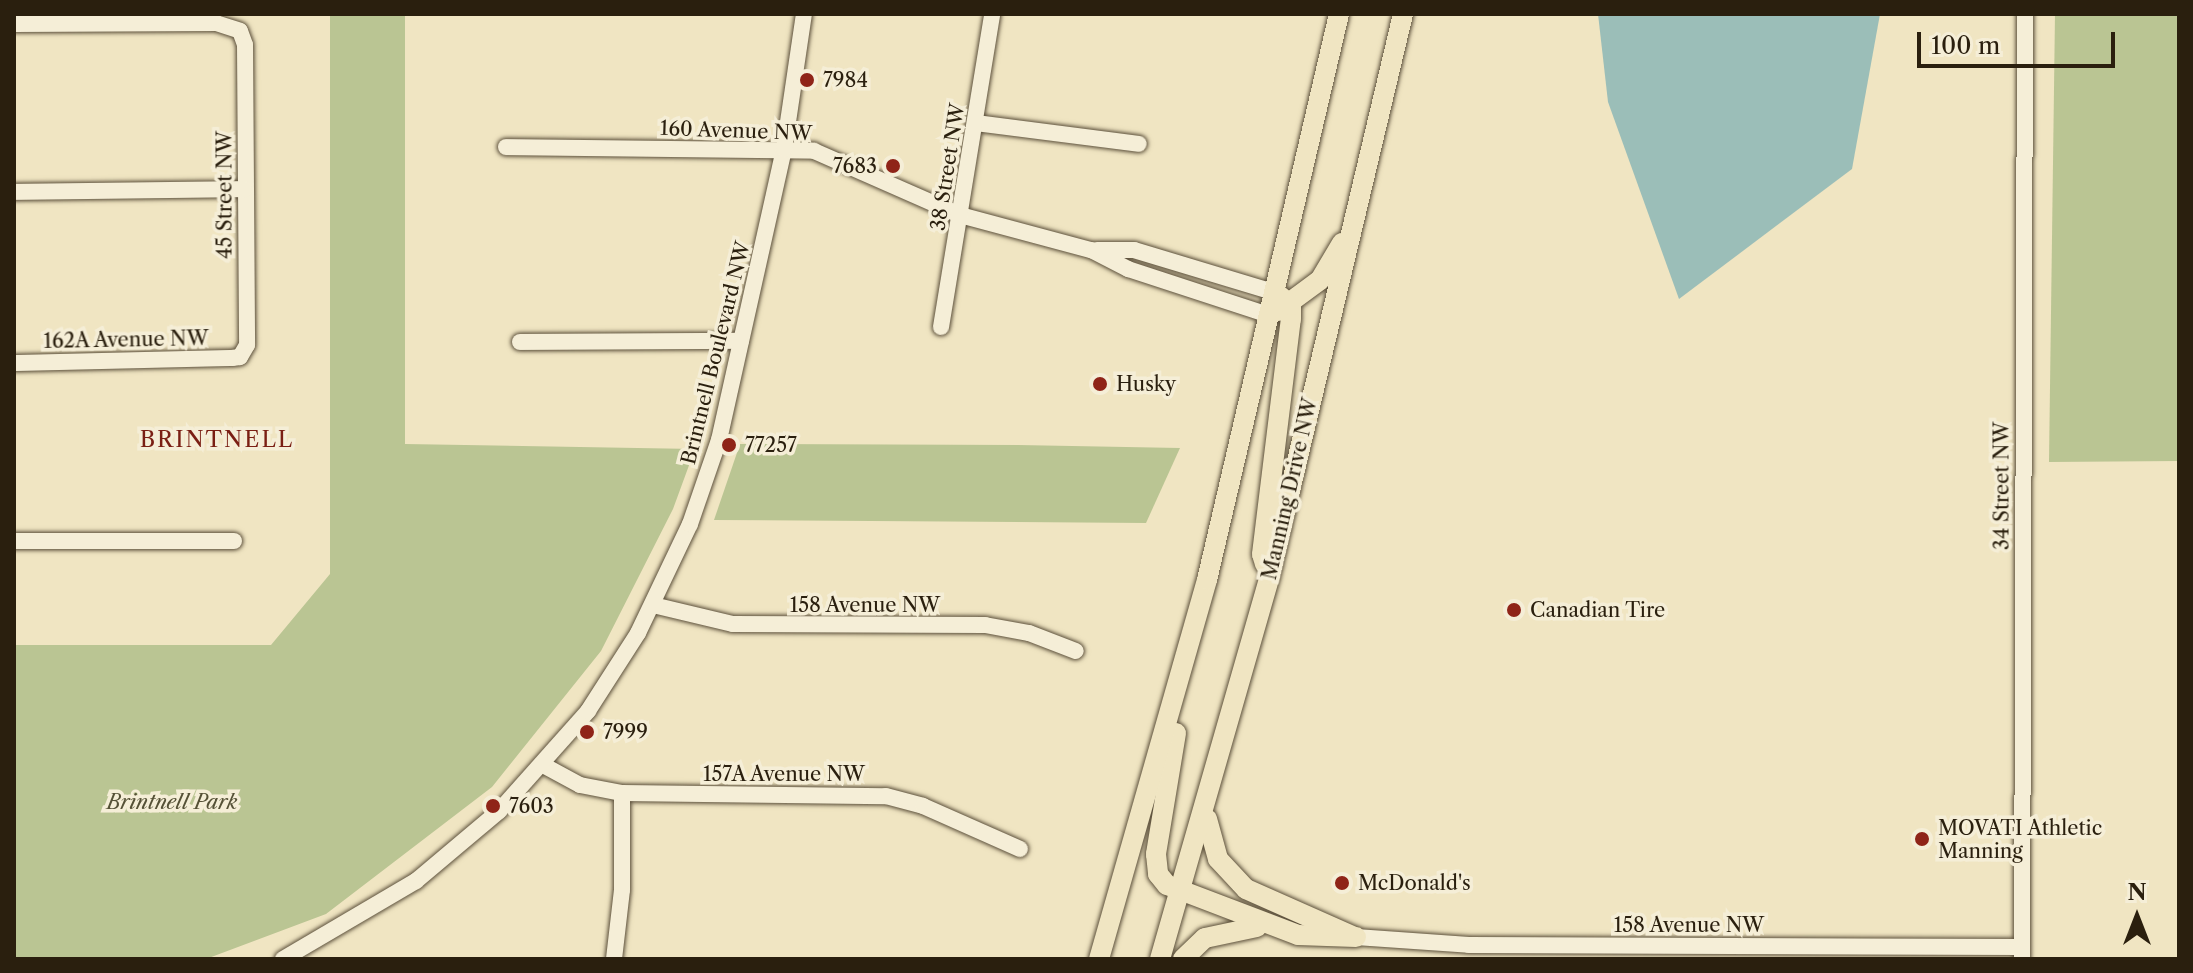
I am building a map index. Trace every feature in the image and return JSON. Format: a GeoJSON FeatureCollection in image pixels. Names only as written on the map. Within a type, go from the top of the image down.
{"type":"FeatureCollection","features":[{"type":"Feature","properties":{"kind":"main road"},"geometry":{"type":"LineString","coordinates":[[1270,575],[1262,554],[1283,299],[1339,14]]}},
{"type":"Feature","properties":{"kind":"main road","name":"Manning Drive NW"},"geometry":{"type":"LineString","coordinates":[[1160,959],[1208,802],[1270,575],[1403,14]]}},
{"type":"Feature","properties":{"kind":"main road"},"geometry":{"type":"LineString","coordinates":[[1099,959],[1176,701],[1269,315],[1283,299],[1320,280],[1353,226]]}},
{"type":"Feature","properties":{"kind":"main road"},"geometry":{"type":"LineString","coordinates":[[1176,701],[1175,763],[1156,854],[1158,874],[1180,894],[1274,928],[1318,939],[1356,937]]}},
{"type":"Feature","properties":{"kind":"main road"},"geometry":{"type":"LineString","coordinates":[[1208,802],[1206,830],[1230,876],[1266,901],[1356,937]]}},
{"type":"Feature","properties":{"kind":"main road"},"geometry":{"type":"LineString","coordinates":[[1183,959],[1220,932],[1274,928]]}},
{"type":"Feature","properties":{"kind":"street","name":"Brintnell Boulevard NW"},"geometry":{"type":"LineString","coordinates":[[283,959],[416,881],[499,811],[543,765],[607,684],[653,605],[701,494],[741,341],[784,149],[804,14]]}},
{"type":"Feature","properties":{"kind":"street","name":"38 Street NW"},"geometry":{"type":"LineString","coordinates":[[941,327],[992,14]]}},
{"type":"Feature","properties":{"kind":"street","name":"34 Street NW"},"geometry":{"type":"LineString","coordinates":[[2022,953],[2025,14]]}},
{"type":"Feature","properties":{"kind":"street","name":"45 Street NW"},"geometry":{"type":"LineString","coordinates":[[14,24],[216,23],[240,31],[245,45],[247,345],[240,357]]}},
{"type":"Feature","properties":{"kind":"street"},"geometry":{"type":"LineString","coordinates":[[976,123],[1139,144]]}},
{"type":"Feature","properties":{"kind":"street","name":"160 Avenue NW"},"geometry":{"type":"LineString","coordinates":[[506,147],[784,149],[829,155],[960,215],[1091,250],[1128,269],[1269,315]]}},
{"type":"Feature","properties":{"kind":"street"},"geometry":{"type":"LineString","coordinates":[[14,192],[244,189]]}},
{"type":"Feature","properties":{"kind":"street","name":"160 Avenue NW"},"geometry":{"type":"LineString","coordinates":[[1091,250],[1134,250],[1283,299]]}},
{"type":"Feature","properties":{"kind":"street"},"geometry":{"type":"LineString","coordinates":[[520,342],[741,341]]}},
{"type":"Feature","properties":{"kind":"street","name":"162A Avenue NW"},"geometry":{"type":"LineString","coordinates":[[14,363],[240,357]]}},
{"type":"Feature","properties":{"kind":"street"},"geometry":{"type":"LineString","coordinates":[[14,541],[234,541]]}},
{"type":"Feature","properties":{"kind":"street","name":"158 Avenue NW"},"geometry":{"type":"LineString","coordinates":[[653,605],[703,621],[748,625],[985,625],[1029,633],[1076,651]]}},
{"type":"Feature","properties":{"kind":"street","name":"157A Avenue NW"},"geometry":{"type":"LineString","coordinates":[[543,765],[580,785],[622,793],[886,796],[923,806],[1020,849]]}},
{"type":"Feature","properties":{"kind":"street"},"geometry":{"type":"LineString","coordinates":[[614,959],[622,890],[622,793]]}},
{"type":"Feature","properties":{"kind":"street","name":"158 Avenue NW"},"geometry":{"type":"LineString","coordinates":[[1356,937],[1448,952],[2022,953]]}},
{"type":"Feature","properties":{"kind":"green space","name":"Brintnell Park"},"geometry":{"type":"Polygon","coordinates":[[[330,14],[405,14],[405,444],[695,449],[673,509],[601,651],[492,787],[326,914],[206,959],[14,959],[14,645],[271,645],[330,574],[330,14]]]}},
{"type":"Feature","properties":{"kind":"green space"},"geometry":{"type":"Polygon","coordinates":[[[2055,14],[2179,14],[2179,461],[2049,462],[2055,14]]]}},
{"type":"Feature","properties":{"kind":"green space"},"geometry":{"type":"Polygon","coordinates":[[[740,444],[1180,448],[1146,523],[714,520],[740,444]]]}},
{"type":"Feature","properties":{"kind":"water"},"geometry":{"type":"Polygon","coordinates":[[[1598,14],[1880,14],[1852,169],[1679,299],[1608,102],[1598,14]]]}},
{"type":"Feature","properties":{"kind":"place","name":"7984"},"geometry":{"type":"Point","coordinates":[807,80]}},
{"type":"Feature","properties":{"kind":"place","name":"7683"},"geometry":{"type":"Point","coordinates":[893,166]}},
{"type":"Feature","properties":{"kind":"place","name":"Husky"},"geometry":{"type":"Point","coordinates":[1100,384]}},
{"type":"Feature","properties":{"kind":"place","name":"77257"},"geometry":{"type":"Point","coordinates":[729,445]}},
{"type":"Feature","properties":{"kind":"place","name":"Canadian Tire"},"geometry":{"type":"Point","coordinates":[1514,610]}},
{"type":"Feature","properties":{"kind":"place","name":"7999"},"geometry":{"type":"Point","coordinates":[587,732]}},
{"type":"Feature","properties":{"kind":"place","name":"7603"},"geometry":{"type":"Point","coordinates":[493,806]}},
{"type":"Feature","properties":{"kind":"place","name":"MOVATI Athletic Manning"},"geometry":{"type":"Point","coordinates":[1922,839]}},
{"type":"Feature","properties":{"kind":"place","name":"McDonald's"},"geometry":{"type":"Point","coordinates":[1342,883]}},
{"type":"Feature","properties":{"kind":"district","name":"BRINTNELL"},"geometry":{"type":"Point","coordinates":[217,440]}}]}
